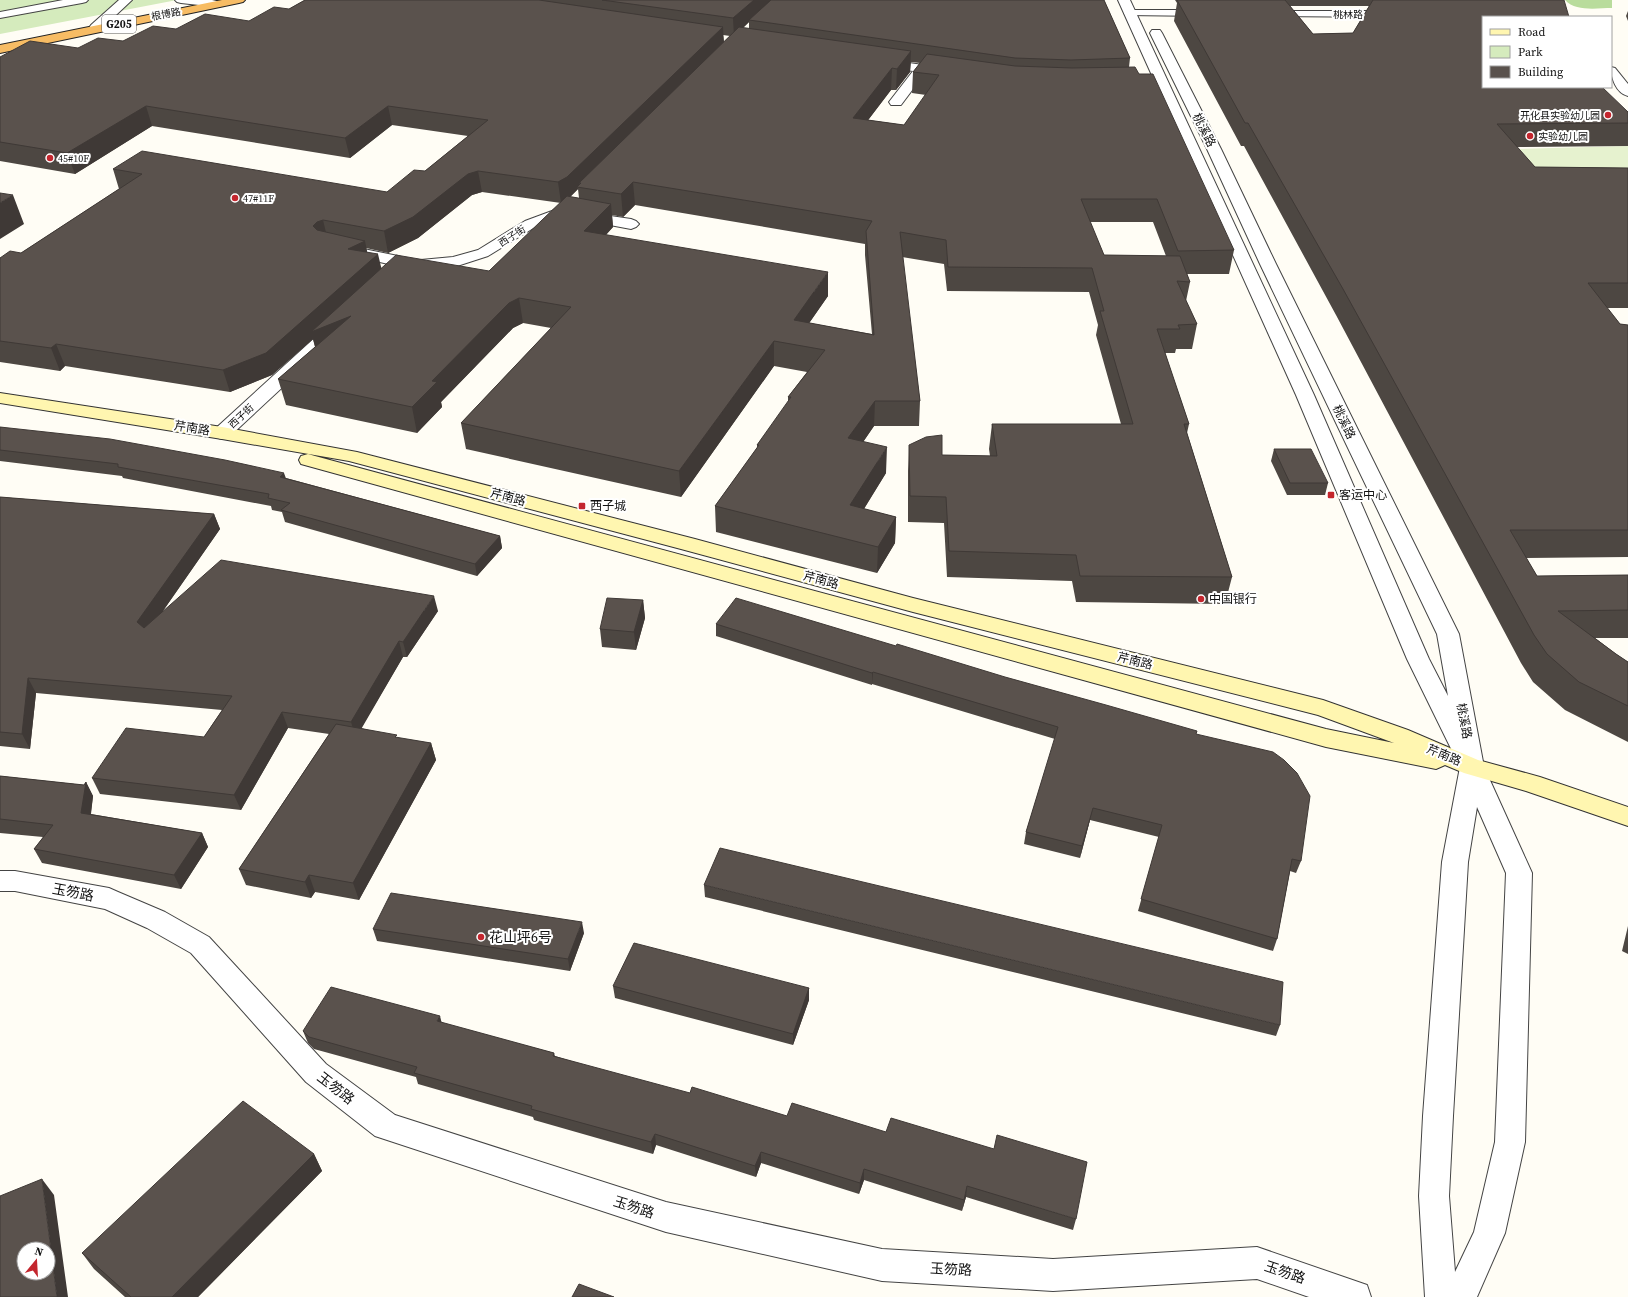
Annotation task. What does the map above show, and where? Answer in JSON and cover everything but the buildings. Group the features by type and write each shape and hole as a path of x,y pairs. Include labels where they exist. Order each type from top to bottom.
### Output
{"highway":[{"name":"根博路","path":"0,49 95,28 239,0"}],"main road":[{"name":"芹南路","path":"0,398 222,433 350,456 688,544 921,607 1323,708 1400,736 1472,767 1531,783 1628,817"},
{"path":"222,433 342,471 1326,738 1472,767"}],"street":[{"path":"0,15 82,0"},
{"path":"95,28 126,0"},
{"path":"181,0 217,4"},
{"path":"1135,7 1217,13"},
{"name":"桃溪路","path":"1135,7 1163,82 1305,395 1418,659 1472,767"},
{"name":"桃林路","path":"1257,14 1407,14"},
{"path":"867,61 960,74"},
{"path":"896,102 922,68"},
{"path":"1612,72 1628,92"},
{"name":"桃溪路","path":"1163,82 1214,149 1268,264 1448,634 1472,767"},
{"name":"西子街","path":"393,275 407,266 454,262 472,258 490,250 530,224 560,212 580,196"},
{"path":"560,212 631,224"},
{"path":"336,249 398,261 407,266"},
{"name":"西子街","path":"222,433 348,317"},
{"path":"1441,1297 1434,1196 1438,1116 1455,862 1472,767"},
{"path":"1460,1297 1489,1233 1510,1142 1519,873 1472,767"},
{"name":"玉笏路","path":"0,881 15,881 109,899 156,920 200,945 316,1073 386,1126 666,1217 882,1265 1053,1275 1256,1263 1355,1297"}],"green space":[{"path":"0,0 177,0 0,34"},
{"path":"1565,0 1612,0 1612,8 1581,8 1570,4"},
{"path":"1628,146 1628,178 1545,180 1514,149"}],"place":[{"name":"开化县实验幼儿园","path":"1608,115"},
{"name":"实验幼儿园","path":"1530,136"},
{"name":"45#10F","path":"50,158"},
{"name":"47#11F","path":"235,198"},
{"name":"客运中心","path":"1331,495"},
{"name":"西子城","path":"582,506"},
{"name":"中国银行","path":"1201,599"},
{"name":"花山坪6号","path":"481,937"}]}
